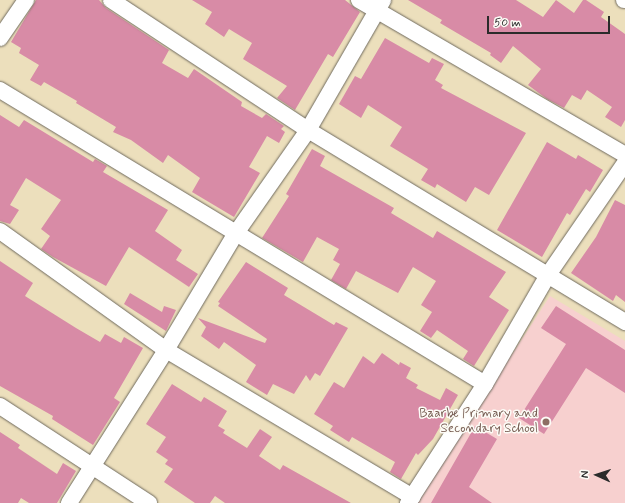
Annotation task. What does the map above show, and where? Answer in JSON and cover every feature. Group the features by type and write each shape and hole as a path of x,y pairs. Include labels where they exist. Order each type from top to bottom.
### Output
{"street":[{"path":"0,38 26,0"},
{"path":"111,0 308,130 625,322"},
{"path":"359,0 379,6 625,155"},
{"path":"69,503 166,350 236,232 308,130 379,6"},
{"path":"0,90 485,384"},
{"path":"0,231 166,350 411,500 485,384 548,275 625,162"},
{"path":"0,406 149,503"}],"shaded area":[{"name":"Baarbe Primary and Secondary School","path":"550,296 625,341 625,503 415,503"}],"building":[{"path":"36,0 99,0 106,8 169,50 162,63 188,78 194,69 242,102 241,106 262,118 266,114 284,126 281,129 285,132 279,143 267,136 249,167 260,173 234,217 192,192 200,178 168,155 163,163 131,140 113,132 116,127 76,103 77,101 44,82 41,86 30,80 39,65 19,53 21,48 11,42"},
{"path":"192,0 345,0 360,12 333,57 328,54 295,110 277,98 287,86 243,59 252,43 229,29 224,37 205,24 212,12"},
{"path":"408,0 516,0 543,17 556,0 574,13 583,0 586,0 604,12 601,17 625,34 625,120 621,127 605,117 612,107 587,90 581,100 572,95 564,108 547,99 528,85 541,69 513,46 501,63 490,55 491,53 440,23 442,20"},
{"path":"385,38 429,63 432,58 444,64 435,80 443,85 441,88 526,133 489,195 475,187 466,202 437,184 435,188 421,180 428,169 390,146 402,127 368,105 361,118 339,104 355,76 361,79"},
{"path":"0,115 19,127 24,120 93,162 95,159 107,166 103,172 168,210 155,231 182,250 176,260 198,274 189,287 129,247 106,286 41,249 50,236 41,229 61,200 26,178 10,205 19,210 10,224 0,221"},
{"path":"547,142 576,159 578,155 603,170 590,192 586,189 570,215 567,213 542,257 497,230"},
{"path":"312,149 325,156 320,166 394,208 391,213 433,238 437,231 506,272 489,297 509,310 474,366 463,359 468,351 437,330 431,338 420,331 432,312 421,305 436,281 413,267 398,293 356,271 346,289 331,280 340,264 333,260 339,249 317,237 303,262 262,238 289,196 286,194"},
{"path":"615,200 625,205 625,302 616,295 613,301 571,273 596,237"},
{"path":"0,261 33,283 25,296 76,328 100,342 105,334 121,343 124,337 143,348 114,398 120,402 93,445 52,419 53,416 0,386"},
{"path":"246,262 288,288 284,295 334,325 336,322 348,328 320,376 315,373 310,381 306,375 294,394 273,384 267,395 246,382 256,365 224,342 219,349 201,336 206,327 198,318 265,343 267,339 218,306 220,303 218,302"},
{"path":"130,293 162,312 164,306 176,310 166,331 124,304"},
{"path":"556,306 625,350 625,393 586,368 544,434 519,418 566,344 541,328"},
{"path":"382,353 399,365 400,362 411,368 406,378 418,385 416,388 440,400 446,388 458,395 433,439 418,455 416,453 401,479 390,472 395,462 352,437 349,442 330,430 333,426 314,414 334,382 344,388 363,356 374,364"},
{"path":"172,384 201,402 204,397 227,411 218,426 225,430 223,433 247,448 260,429 272,437 259,456 280,470 283,465 351,503 225,503 215,496 210,503 195,503 164,482 173,469 165,464 168,460 156,452 166,437 146,424"},
{"path":"475,426 497,439 469,487 492,503 431,503"},
{"path":"0,432 20,445 18,448 57,474 63,463 76,471 57,503 29,503 21,498 18,503 0,503"}],"place":[{"name":"Baarbe Primary and Secondary School","path":"546,422"}]}
